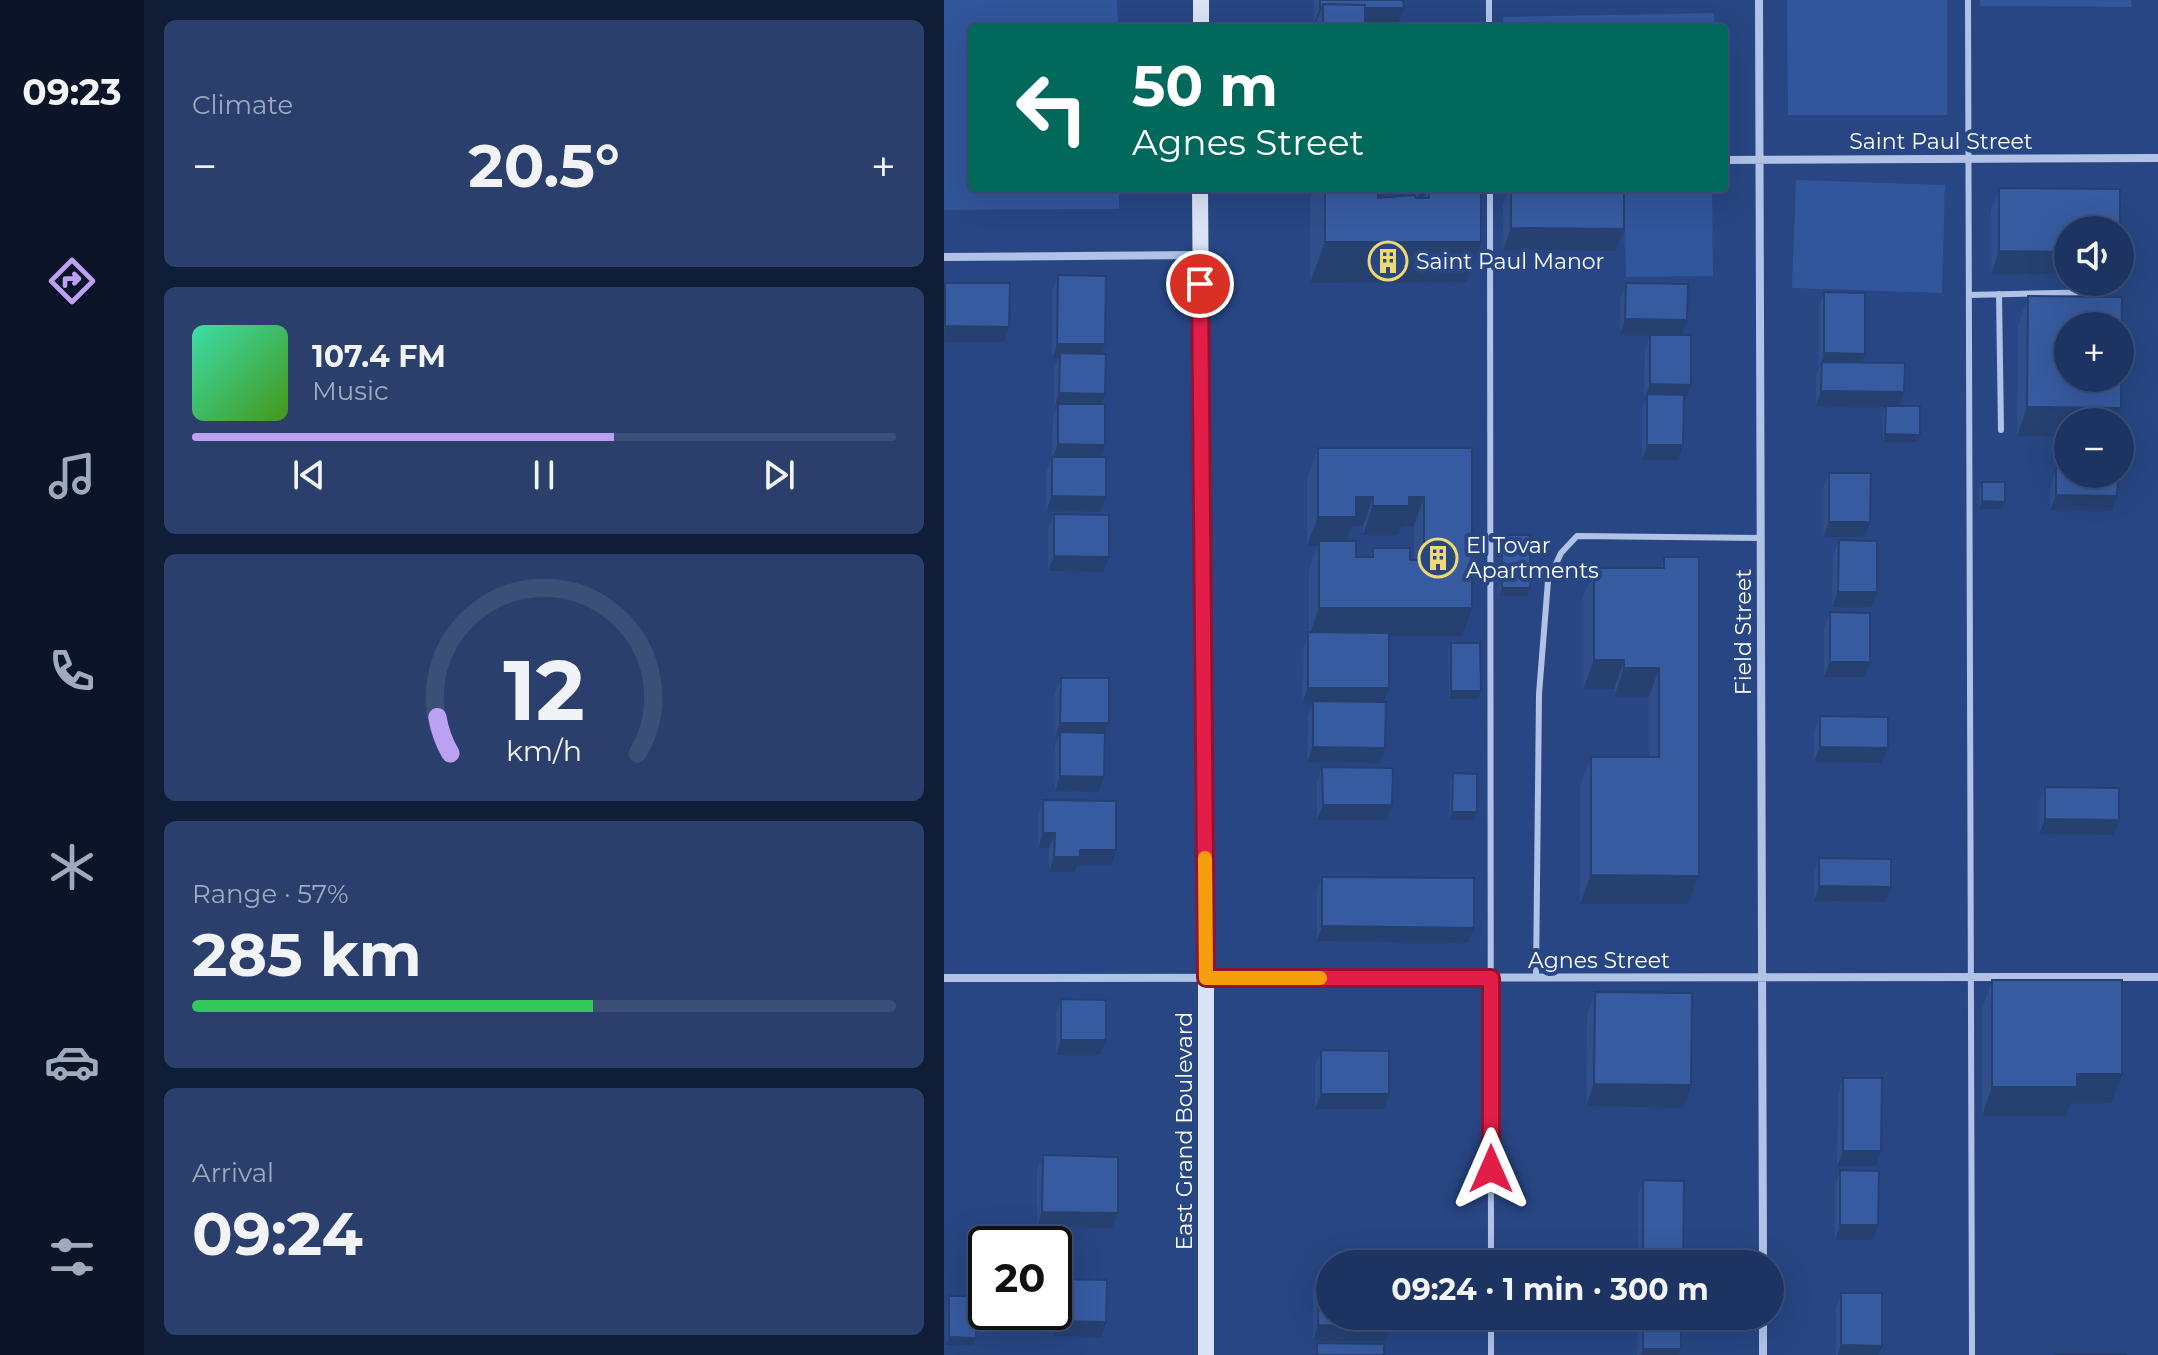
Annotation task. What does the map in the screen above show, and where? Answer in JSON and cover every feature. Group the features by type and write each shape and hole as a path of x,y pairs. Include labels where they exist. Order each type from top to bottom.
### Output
{"main road":[{"path":"1201,0 1201,24"},
{"name":"East Grand Boulevard","path":"1200,192 1206,1355"}],"street":[{"name":"Field Street","path":"1759,0 1763,1250"},
{"name":"Saint Paul Street","path":"1728,160 2158,158"},
{"path":"944,257 1200,255"},
{"name":"Agnes Street","path":"944,978 2158,977"},
{"path":"1763,1330 1763,1355"}],"lane":[{"path":"1489,0 1489,24"},
{"path":"1968,0 1972,1355"},
{"path":"1490,192 1491,1250"},
{"path":"1969,295 2054,293"},
{"path":"1999,294 2001,430"},
{"path":"1536,978 1539,694 1548,581 1561,553 1577,536 1761,538"},
{"path":"1491,1330 1491,1355"}],"shaded area":[{"path":"944,0 1117,0 1118,24 968,24 968,192 1119,192 1119,209 944,210"},
{"path":"1787,0 1947,0 1947,115 1788,115"},
{"path":"1980,0 2131,0 2132,7 1980,6"},
{"path":"1714,13 1714,24 1504,24 1503,17"},
{"path":"1796,180 1945,185 1942,293 1792,288"},
{"path":"1624,192 1712,192 1713,276 1626,277"}],"building":[{"path":"1320,0 1403,0 1404,8 1323,4 1320,8"},
{"path":"1323,4 1365,5 1365,24 1323,24"},
{"path":"1999,188 2120,189 2120,216 2054,216 2054,252 1999,251"},
{"path":"1325,192 1378,192 1378,198 1414,195 1416,198 1429,198 1429,192 1481,192 1481,242 1325,242"},
{"path":"1511,192 1624,192 1624,229 1511,228"},
{"path":"1058,275 1106,276 1105,344 1057,344"},
{"path":"945,283 1010,283 1009,327 945,326"},
{"path":"1626,283 1688,284 1687,320 1625,319"},
{"path":"1824,292 1865,293 1865,354 1824,353"},
{"path":"2028,296 2122,297 2122,312 2054,312 2054,392 2121,392 2121,408 2027,407"},
{"path":"1650,335 1691,335 1691,385 1650,384"},
{"path":"1060,353 1106,354 1105,394 1059,393"},
{"path":"1822,362 1905,363 1904,392 1821,391"},
{"path":"1647,394 1684,395 1683,445 1647,445"},
{"path":"1058,404 1105,404 1105,445 1058,444"},
{"path":"1886,406 1920,406 1920,435 1885,434"},
{"path":"1318,448 1472,448 1472,608 1319,608 1319,541 1356,541 1356,557 1373,557 1373,548 1410,548 1410,560 1424,560 1424,497 1409,497 1409,506 1373,506 1373,497 1356,497 1356,517 1318,517"},
{"path":"1052,457 1106,457 1106,497 1052,496"},
{"path":"1829,473 1871,473 1870,522 1829,522"},
{"path":"1982,482 2005,482 2005,502 1982,501"},
{"path":"2056,488 2117,488 2117,496 2056,495"},
{"path":"1054,514 1109,515 1109,557 1054,556"},
{"path":"1502,535 1530,535 1530,588 1502,588"},
{"path":"1839,540 1877,541 1877,592 1838,592"},
{"path":"1664,557 1699,557 1699,876 1591,875 1591,757 1659,757 1659,668 1624,668 1624,660 1594,660 1594,568 1664,568"},
{"path":"1830,612 1870,613 1870,662 1830,662"},
{"path":"1308,632 1389,633 1389,688 1308,688"},
{"path":"1451,643 1480,643 1481,691 1451,691"},
{"path":"1061,678 1109,678 1109,723 1060,723"},
{"path":"1313,701 1386,702 1385,748 1313,747"},
{"path":"1820,716 1888,717 1888,748 1820,747"},
{"path":"1060,732 1105,733 1104,777 1060,776"},
{"path":"1322,767 1393,768 1392,805 1323,805"},
{"path":"1453,773 1477,774 1477,812 1452,812"},
{"path":"2045,787 2119,788 2119,820 2045,819"},
{"path":"1043,800 1116,801 1116,850 1080,850 1080,857 1054,857 1055,833 1043,833"},
{"path":"1819,858 1891,859 1891,887 1819,886"},
{"path":"1322,877 1474,878 1474,928 1322,926"},
{"path":"1992,980 2122,980 2122,1074 2077,1074 2077,1087 1992,1087"},
{"path":"1595,992 1692,993 1691,1085 1594,1084"},
{"path":"1061,999 1106,1000 1106,1040 1061,1040"},
{"path":"1321,1050 1389,1051 1389,1094 1321,1094"},
{"path":"1843,1078 1882,1078 1881,1151 1843,1151"},
{"path":"1043,1155 1118,1157 1118,1213 1042,1212"},
{"path":"1840,1170 1879,1171 1878,1225 1840,1225"},
{"path":"1643,1180 1684,1181 1683,1250 1643,1250"},
{"path":"1072,1279 1107,1280 1106,1322 1072,1321"},
{"path":"1841,1293 1882,1293 1882,1346 1841,1345"},
{"path":"949,1296 968,1296 968,1330 976,1330 976,1338 949,1337"},
{"path":"1643,1330 1681,1330 1681,1349 1643,1349"},
{"path":"1317,1343 1384,1344 1384,1355 1317,1355"},
{"path":"2125,1354 2125,1355 2056,1355"}],"slow traffic":[{"path":"1205,858 1206,978 1320,978"}],"place":[{"name":"Saint Paul Manor","path":"1388,261"},
{"name":"El Tovar Apartments","path":"1438,558"}],"route":[{"path":"1200,284 1206,978 1491,978 1491,1169"}]}
